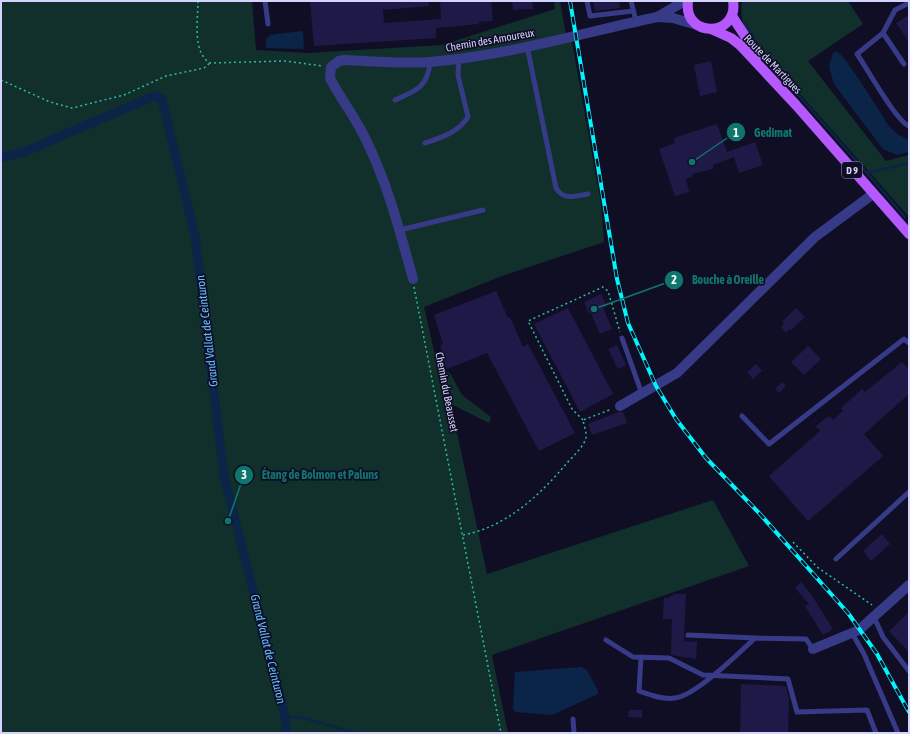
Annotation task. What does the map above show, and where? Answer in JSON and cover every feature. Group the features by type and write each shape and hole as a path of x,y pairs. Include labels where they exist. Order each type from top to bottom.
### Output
{"main road":[{"path":"686,1 688,14 697,25"},
{"path":"710,29 723,26 732,16 734,2"},
{"name":"Route de Martigues","path":"732,16 753,50 796,105"},
{"name":"Route de Martigues","path":"697,25 730,38 740,45 796,105 909,234"}],"street":[{"name":"Chemin des Amoureux","path":"330,70 334,63 344,60 430,62 527,46 657,17 686,1"},
{"name":"Chemin des Amoureux","path":"657,17 673,18 697,25"},
{"path":"330,70 330,78 367,141 384,183 400,230 413,279"},
{"path":"620,406 677,373 815,238 873,194"},
{"path":"813,649 860,630 909,585"}],"lane":[{"path":"265,1 268,24"},
{"path":"587,1 590,16 633,11"},
{"path":"631,1 636,22"},
{"path":"909,3 895,10 883,33 857,54 904,124 909,126"},
{"path":"883,33 904,64"},
{"path":"527,46 556,188 563,196 568,198 588,194"},
{"path":"425,144 444,136 462,125 468,117 458,76 459,58"},
{"path":"395,100 420,88 427,78 430,62"},
{"path":"400,230 483,210"},
{"path":"622,338 642,394"},
{"path":"742,416 769,444 904,339 909,343"},
{"path":"836,559 909,492"},
{"path":"877,614 883,637 909,671"},
{"path":"852,633 864,654 898,733"},
{"path":"688,635 806,639 813,649"},
{"path":"641,657 639,691 652,696 676,698 699,687 754,638"},
{"path":"606,640 633,657 669,658 703,674 788,679 797,712 867,710 876,733"},
{"path":"573,719 574,733"}],"path":[{"path":"198,1 198,48 205,60 210,63 285,61 316,64 330,70"},
{"path":"1,80 50,102 72,108 124,95 166,76 204,68 210,63"},
{"name":"Chemin du Beausset","path":"413,279 501,733"},
{"path":"463,535 481,532 493,527 514,514 549,484 583,444 586,435 583,420 572,409 528,321 603,287 608,291 622,338"},
{"path":"583,420 620,406"},
{"path":"793,542 817,567 861,597 877,614"}],"green space":[{"path":"1,1 252,1 256,50 308,53 442,45 555,9 554,1 560,1 566,35 572,42 601,204 604,242 502,276 424,307 438,368 450,373 462,395 491,417 489,423 451,404 487,574 713,500 749,566 492,655 508,733 1,733"},
{"path":"742,1 848,1 863,24 808,61 886,161 909,155 909,217 755,43 743,24"}],"water":[{"path":"301,31 303,33 304,49 266,48 266,39 270,35"},
{"path":"836,51 855,73 889,126 897,134 909,140 909,152 897,155 883,149 834,84 829,67 833,53"},
{"path":"581,667 587,670 598,691 598,694 552,715 515,712 513,709 515,672"}],"building":[{"path":"310,1 428,1 429,6 383,10 384,23 441,19 440,1 491,1 493,21 478,22 479,24 436,28 436,38 314,46"},
{"path":"512,1 532,1 533,9 513,10"},
{"path":"593,1 619,1 620,8 595,11"},
{"path":"909,15 909,42 896,23"},
{"path":"711,61 717,92 700,96 694,65"},
{"path":"717,124 727,152 755,142 763,165 739,173 734,157 713,165 713,169 692,174 693,176 686,179 689,192 675,196 659,149 675,143 674,138"},
{"path":"496,291 508,318 510,317 523,347 528,344 575,433 539,451 487,353 447,369 443,360 445,359 440,345 443,344 434,315"},
{"path":"601,294 607,306 603,308 612,329 600,334 591,313 589,314 584,302"},
{"path":"568,308 613,394 580,412 534,324"},
{"path":"796,308 805,317 786,333 781,327 784,324 782,322"},
{"path":"617,345 626,365 618,369 608,349"},
{"path":"808,346 821,359 804,375 791,362"},
{"path":"902,362 909,370 909,394 864,434 883,456 808,521 769,476 820,431 816,426 830,416 833,420 843,411 841,408 862,389 865,392"},
{"path":"756,364 762,371 753,379 747,372"},
{"path":"782,382 786,386 779,393 775,389"},
{"path":"619,412 623,412 627,423 592,435 588,424"},
{"path":"882,534 890,544 871,561 863,551"},
{"path":"801,582 811,594 833,629 823,635 805,606 809,604 795,588"},
{"path":"673,594 686,594 684,641 697,642 696,659 671,655 672,619 663,619 664,598 670,598"},
{"path":"909,612 909,652 889,631"},
{"path":"741,684 786,686 789,699 788,733 740,733"},
{"path":"629,710 642,710 642,718 628,717"}],"waterway":[{"path":"745,23 765,57 867,173 909,163"},
{"name":"Grand Vallat de Ceinturon","path":"1,158 24,152 154,96 162,99 195,236 224,476 285,716 286,733"},
{"path":"867,173 905,217"},
{"path":"285,716 303,718 356,733"}],"railway":[{"path":"570,1 617,279 628,323 656,386 676,419 706,458 759,513 848,613 877,654 909,712"}],"place":[{"name":"Gedimat","path":"692,162"},
{"name":"Bouche à Oreille","path":"594,309"},
{"name":"Étang de Bolmon et Paluns","path":"228,521"}]}
